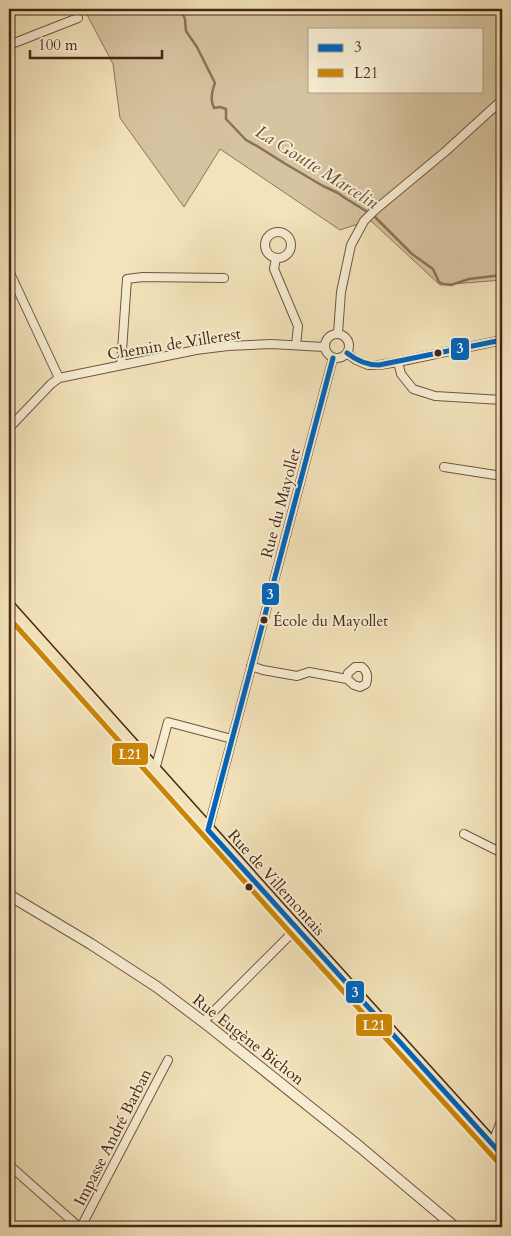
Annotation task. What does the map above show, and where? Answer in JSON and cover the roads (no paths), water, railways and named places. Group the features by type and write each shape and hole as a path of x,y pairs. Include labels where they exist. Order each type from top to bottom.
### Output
{"main road":[{"name":"Rue de Villemontais","path":"9,607 296,929 502,1155"}],"street":[{"path":"9,45 78,18"},
{"path":"338,333 341,292 350,244 365,219 446,151 502,100"},
{"path":"276,258 274,269 298,326 296,345"},
{"path":"9,271 59,378 9,428"},
{"path":"121,365 127,279 143,277 224,278"},
{"path":"338,333 346,338 349,343 347,353 339,359 326,354 324,348 325,341 329,336 338,333"},
{"path":"347,353 356,360 368,365 398,362 502,340"},
{"name":"Chemin de Villerest","path":"59,378 196,350 228,346 251,344 324,348"},
{"name":"Rue du Mayollet","path":"208,830 333,358"},
{"path":"398,362 401,374 413,389 434,396 502,400"},
{"path":"444,467 502,476"},
{"path":"251,666 297,676 308,672 347,679"},
{"path":"155,770 168,722 232,738"},
{"path":"464,834 502,853"},
{"name":"Rue Eugène Bichon","path":"9,895 91,944 157,987 360,1147 455,1227"},
{"path":"203,1022 296,929"},
{"name":"Impasse André Barban","path":"80,1227 168,1060"},
{"path":"492,1144 502,1119"},
{"path":"9,1165 80,1227"}],"waterway":[{"name":"La Goutte Marcelin","path":"180,9 185,19 186,31 197,47 215,83 212,96 214,108 226,109 226,119 246,140 374,216 412,254 433,269 439,282 451,285 469,279 502,275"}],"place":[{"name":"École du Mayollet","path":"264,620"}]}
